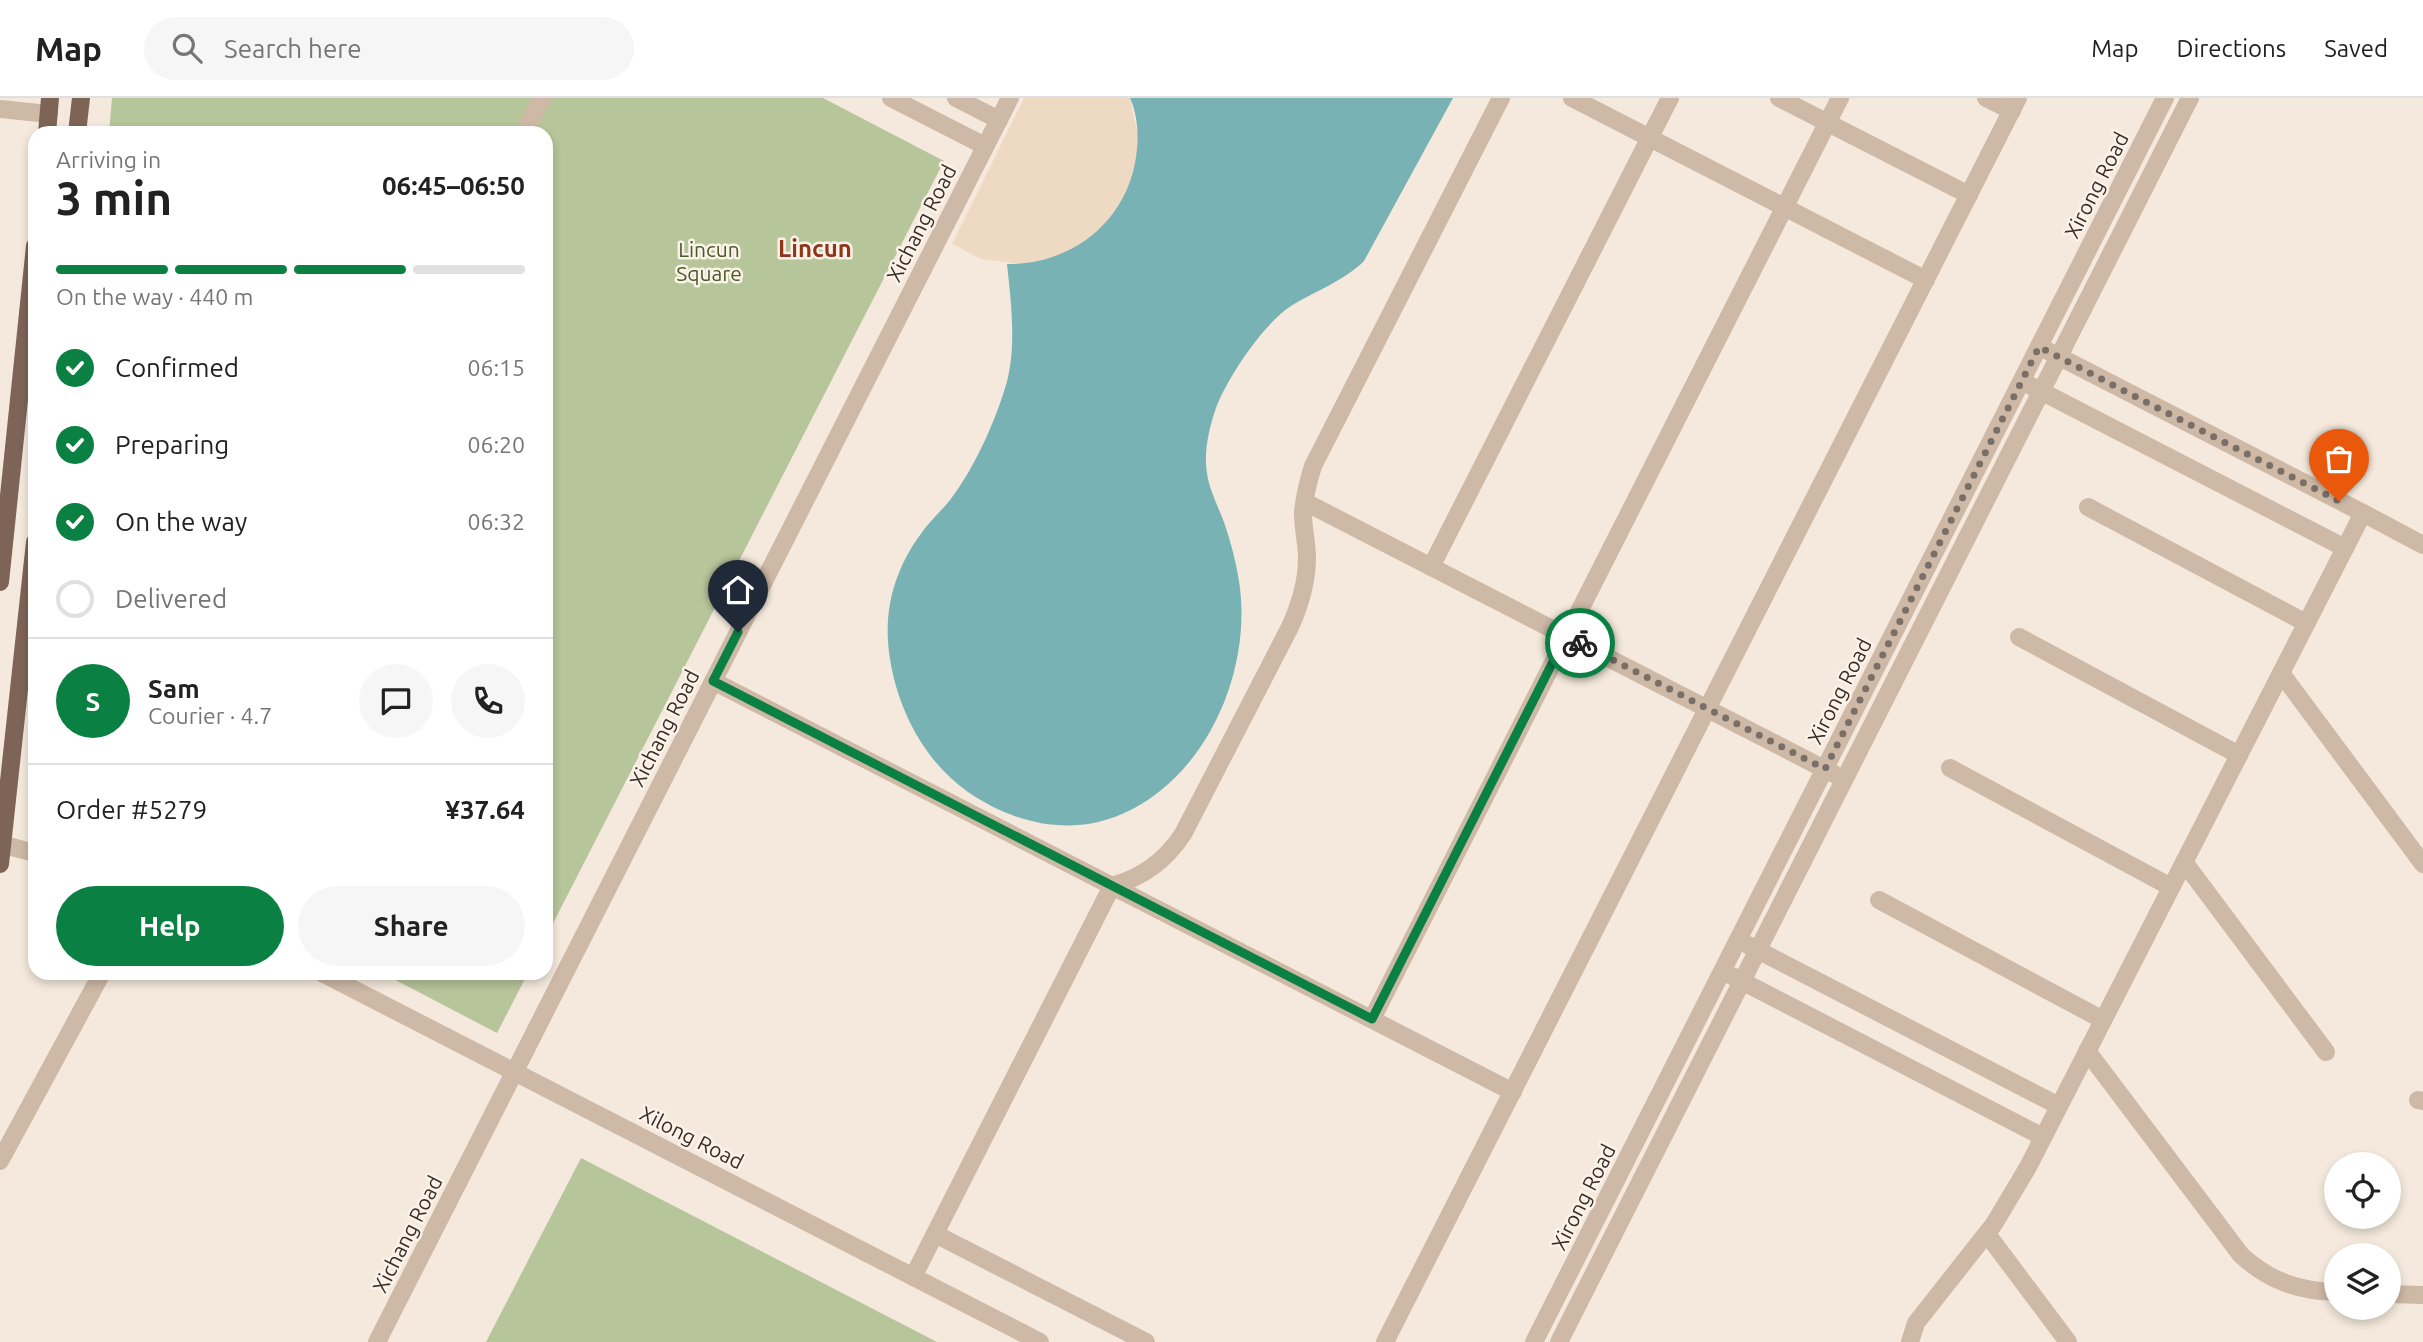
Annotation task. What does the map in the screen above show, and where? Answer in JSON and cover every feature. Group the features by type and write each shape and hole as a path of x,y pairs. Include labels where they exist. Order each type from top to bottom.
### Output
{"main road":[{"path":"78,126 81,98"},
{"path":"48,126 50,106"},
{"path":"0,582 2,541 28,309"},
{"path":"0,864 28,604"}],"street":[{"path":"528,126 542,98"},
{"path":"891,98 985,146"},
{"path":"956,98 999,120"},
{"name":"Xichang Road","path":"377,1342 1010,98"},
{"path":"913,1277 1112,886 1127,882 1153,867 1165,858 1183,834 1290,627 1306,577 1305,502 1314,466 1501,98"},
{"path":"1572,98 1926,280"},
{"path":"1432,567 1670,98"},
{"path":"1779,98 1969,195"},
{"path":"1372,1019 1840,98"},
{"path":"1385,1342 2015,105 1986,98"},
{"name":"Xirong Road","path":"1534,1342 2165,98"},
{"name":"Xirong Road","path":"1559,1342 2190,98"},
{"path":"0,109 50,106"},
{"path":"2039,347 2423,545"},
{"path":"2022,381 2345,548"},
{"path":"1305,502 1844,779"},
{"path":"2088,506 2306,623"},
{"path":"1910,1342 1916,1323 1987,1234 2012,1196 2362,513"},
{"path":"2019,637 2239,755"},
{"path":"2281,673 2423,864"},
{"path":"713,681 1513,1091"},
{"path":"1950,768 2171,887"},
{"path":"1,844 28,851"},
{"path":"2184,862 2326,1052"},
{"path":"1879,900 2103,1020"},
{"path":"1738,940 2059,1106"},
{"path":"1723,971 2043,1137"},
{"path":"0,1161 98,980"},
{"name":"Xilong Road","path":"336,980 1041,1342"},
{"path":"2087,1051 2241,1255 2252,1266 2278,1282 2324,1291"},
{"path":"935,1234 1146,1342"},
{"path":"1987,1234 2067,1342"},
{"path":"2401,1294 2423,1295"}],"green space":[{"name":"Lincun Square","path":"112,98 823,98 944,161 553,923 553,126 110,126"},
{"path":"395,980 524,980 497,1033"},
{"path":"581,1158 937,1342 486,1342"}],"shaded area":[{"path":"1024,98 1130,98 1139,141 1134,174 1121,204 1108,222 1074,249 1049,260 1022,264 981,259 952,244"}],"water":[{"path":"1130,98 1453,98 1364,261 1338,280 1280,314 1237,367 1216,408 1207,443 1207,472 1233,553 1239,581 1241,615 1239,650 1231,684 1218,717 1200,747 1178,774 1152,797 1122,814 1102,821 1082,825 1042,823 1023,819 985,803 953,780 927,750 907,716 894,678 888,641 890,606 893,589 906,557 967,474 983,445 1006,385 1012,340 1007,264 1053,257 1092,235 1108,219 1131,180 1136,157 1137,127"}],"way so far":[{"path":"1580,643 1825,769 2039,347 2339,501"}],"district":[{"name":"Lincun","path":"815,248"}],"route":[{"path":"738,632 713,681 1372,1019 1566,636 1580,643"}]}
